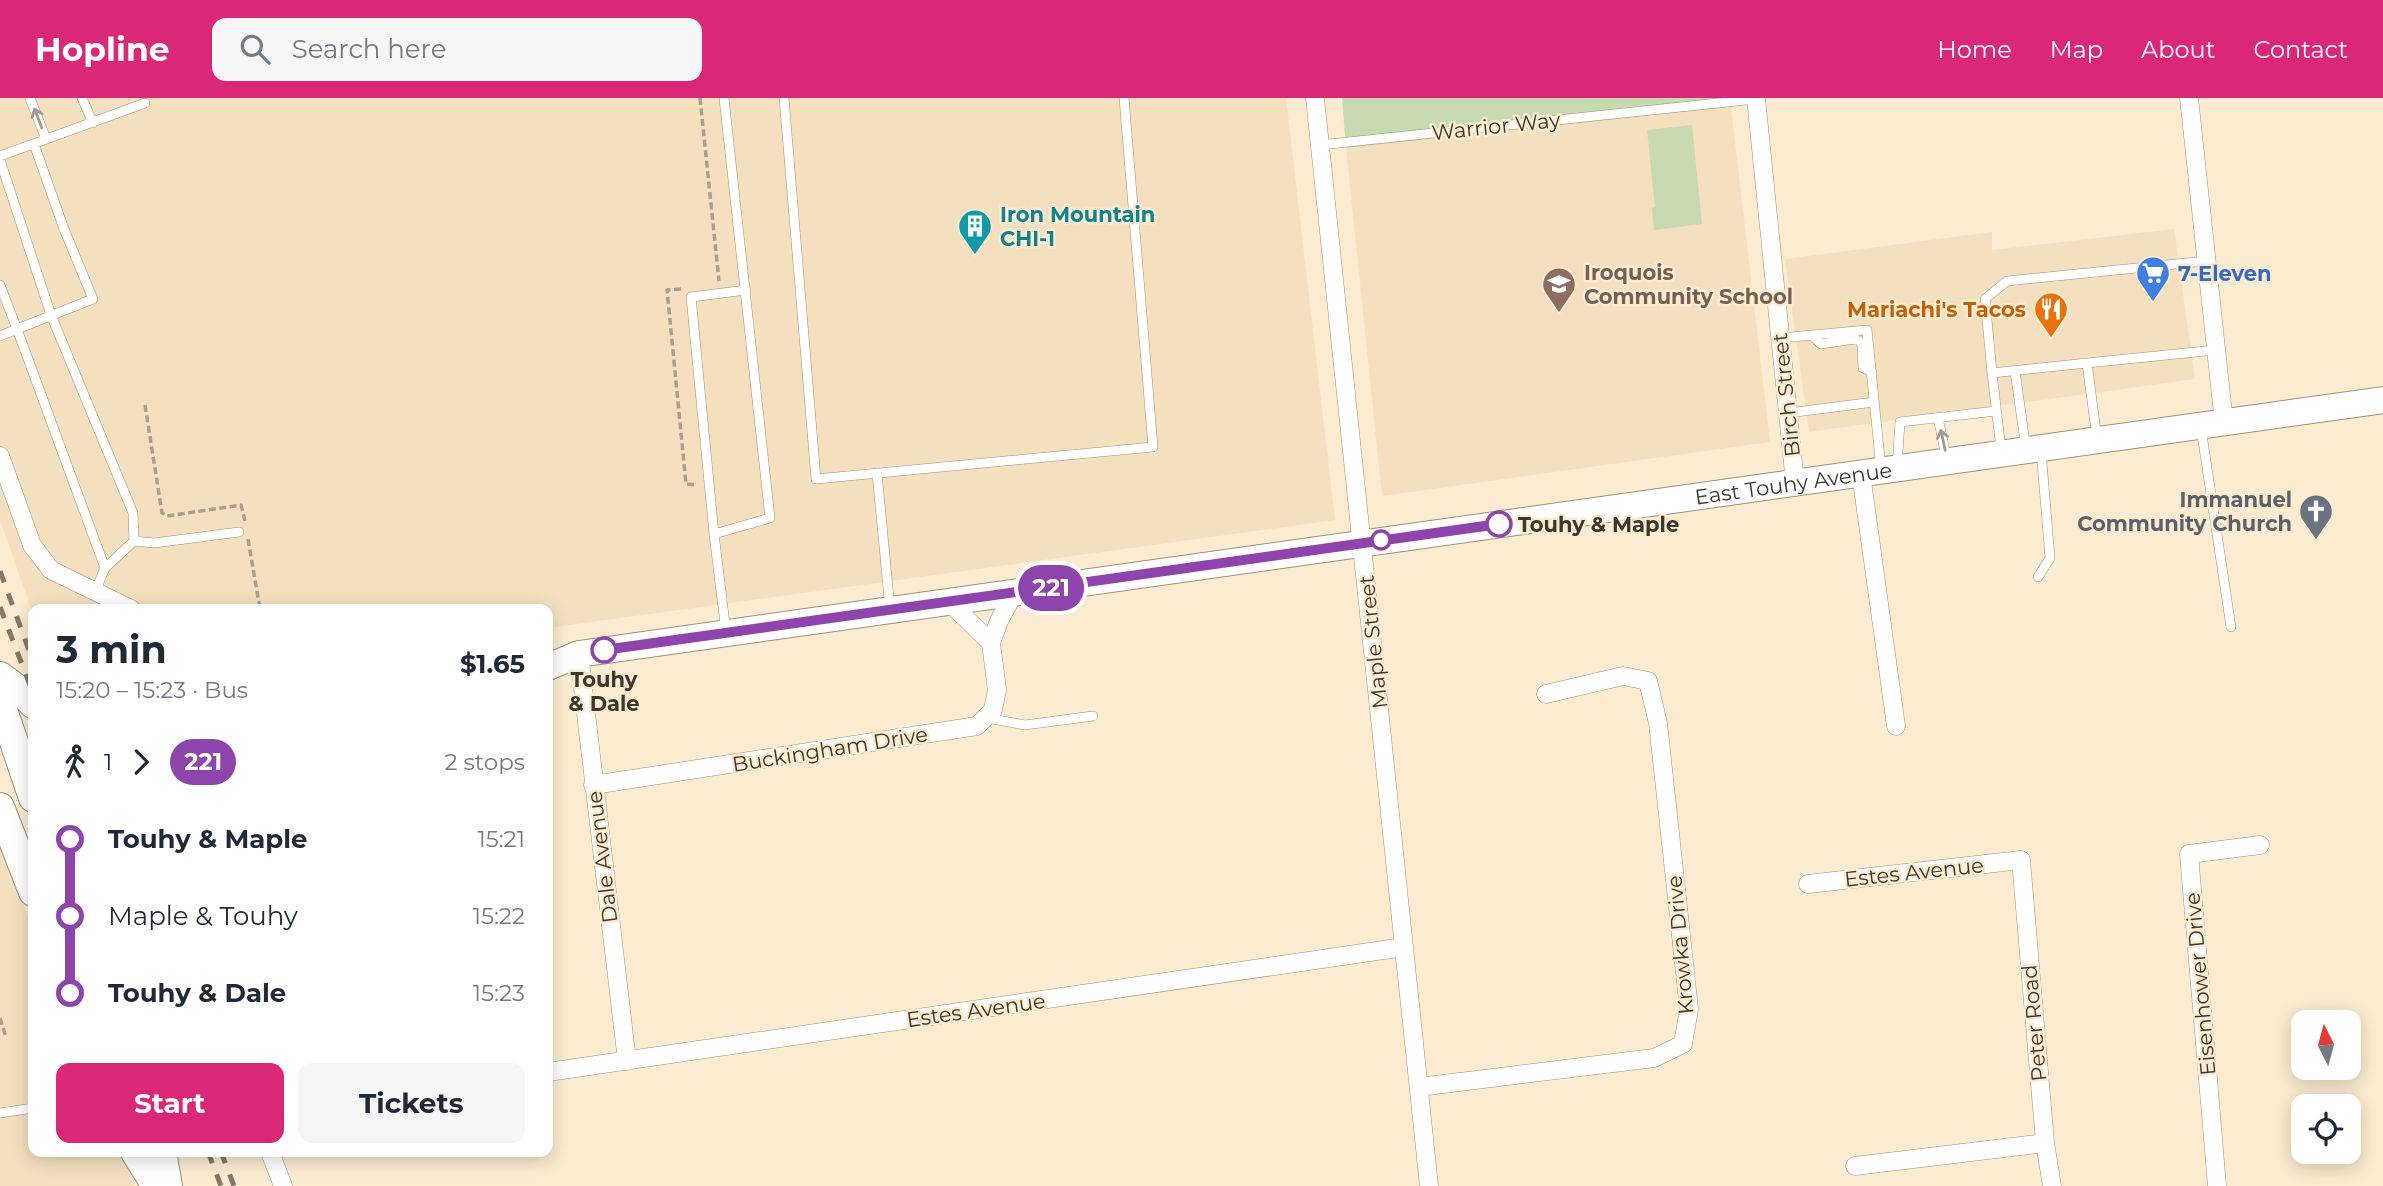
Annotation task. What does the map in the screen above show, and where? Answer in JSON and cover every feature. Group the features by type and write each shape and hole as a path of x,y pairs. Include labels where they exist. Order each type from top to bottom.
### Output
{"main road":[{"name":"East Touhy Avenue","path":"553,665 579,654 1362,542 2383,401"},
{"name":"East Touhy Avenue","path":"553,649 579,654"},
{"path":"0,676 28,698"},
{"path":"10,713 28,782"},
{"path":"3,819 28,880"},
{"path":"138,1157 156,1186"},
{"path":"163,1157 168,1186"}],"street":[{"name":"Maple Street","path":"1315,98 1429,1186"},
{"name":"Birch Street","path":"1756,98 1796,483"},
{"path":"2189,98 2216,350 2212,424"},
{"path":"0,456 32,545 51,570 120,604"},
{"path":"1880,471 1896,726"},
{"path":"985,718 993,710 997,690 991,643 1014,593"},
{"path":"950,603 991,643"},
{"name":"Dale Avenue","path":"579,654 627,1061"},
{"name":"Krowka Drive","path":"1419,1087 1654,1058 1683,1044 1689,1009 1658,723 1647,681 1623,676 1546,694"},
{"name":"Buckingham Drive","path":"593,785 977,726 985,718"},
{"name":"Eisenhower Drive","path":"2217,1186 2189,854 2260,845"},
{"name":"Estes Avenue","path":"1808,884 2021,860"},
{"name":"Peter Road","path":"2021,860 2045,1143 2052,1186"},
{"name":"Estes Avenue","path":"553,1071 1404,947"},
{"path":"1855,1166 2045,1143"},
{"path":"272,1157 283,1186"}],"lane":[{"path":"30,98 46,139"},
{"path":"82,98 93,123"},
{"path":"714,534 770,518 724,98"},
{"path":"784,98 816,479 1153,447 1124,98"},
{"name":"Warrior Way","path":"1320,145 1756,98"},
{"path":"134,541 133,513 51,315 0,158 145,103"},
{"path":"0,336 93,299 64,229 34,144"},
{"path":"2023,451 1996,411 1985,299 2007,281 2206,261"},
{"path":"0,285 105,568"},
{"path":"726,634 691,297 746,290"},
{"path":"1780,338 1867,330 1880,471"},
{"path":"1992,373 2216,350"},
{"path":"2087,363 2097,440"},
{"path":"2015,371 2023,451 2050,558 2038,576"},
{"path":"1788,413 1874,402"},
{"path":"1880,471 1900,422 1996,411"},
{"path":"1938,418 1947,462"},
{"path":"2212,424 2231,627"},
{"path":"877,473 890,611"},
{"path":"95,592 105,568 134,541 154,543 239,532"},
{"path":"985,718 1025,725 1093,716"},
{"path":"0,1113 28,1109"}],"path":[{"path":"145,405 162,513 167,516 241,505 259,604"},
{"path":"0,1018 8,1036 0,1038"}],"shaded area":[{"path":"0,98 1286,98 1335,520 553,627 553,604 29,604 0,520"},
{"name":"Iroquois Community School","path":"1731,107 1770,442 1382,496 1346,148"},
{"path":"2174,229 2195,379 1809,432 1785,259 1992,232 1992,250"},
{"path":"0,845 28,916 28,1157 122,1157 134,1186 0,1186"}],"green space":[{"path":"1342,98 1729,98 1731,107 1346,148"},
{"path":"1692,125 1702,224 1654,230 1652,208 1655,207 1647,130"}],"railway":[{"path":"0,571 28,647"},
{"path":"0,607 28,680"},
{"path":"210,1157 221,1186"},
{"path":"223,1157 234,1186"}],"bus line":[{"name":"221","path":"604,650 1499,524"}],"place":[{"name":"Iron Mountain CHI-1","path":"975,256"},
{"name":"7-Eleven","path":"2153,303"},
{"name":"Iroquois Community School","path":"1559,314"},
{"name":"Mariachi's Tacos","path":"2051,339"},
{"name":"Touhy & Maple","path":"1499,524"},
{"name":"Immanuel Community Church","path":"2316,541"},
{"name":"Touhy & Dale","path":"604,650"}]}
